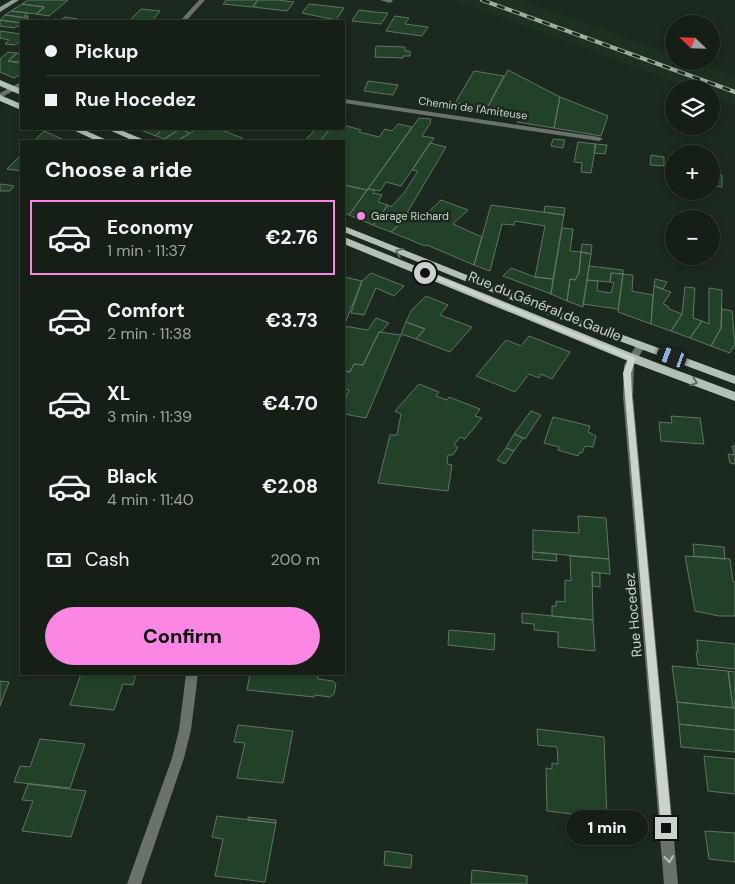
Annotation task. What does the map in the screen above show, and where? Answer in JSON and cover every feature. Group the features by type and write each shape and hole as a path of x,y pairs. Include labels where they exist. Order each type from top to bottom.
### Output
{"main road":[{"path":"0,83 18,88"},
{"path":"0,97 20,107"},
{"path":"76,130 102,140"},
{"path":"114,130 139,140"},
{"name":"Rue du Général de Gaulle","path":"345,229 640,346 735,380"},
{"name":"Rue du Général de Gaulle","path":"345,240 632,358 735,397"}],"street":[{"path":"0,10 16,0"},
{"path":"184,20 202,0"},
{"path":"0,97 18,88"},
{"name":"Chemin de l'Amiteuse","path":"345,101 599,139"},
{"name":"Rue Hocedez","path":"640,346 632,358 627,373 628,396 671,884"},
{"path":"134,884 178,758 185,730 192,675"}],"shaded area":[{"path":"455,0 521,0 665,52 665,70 718,70 735,76 735,104 720,98 720,80 670,80"}],"building":[{"path":"28,0 68,0 49,16 36,14 44,7 22,4"},
{"path":"226,0 258,0 252,7 223,4"},
{"path":"258,0 294,2 287,11 253,7"},
{"path":"22,4 44,8 36,14 11,11"},
{"path":"309,4 344,8 336,20 302,13"},
{"path":"141,9 160,11 153,20 130,20"},
{"path":"359,10 388,13 381,24 352,21"},
{"path":"11,11 28,13 24,16 29,16 27,18 5,15"},
{"path":"5,15 29,19 20,20 20,23 0,20"},
{"path":"395,16 409,18 405,24 428,27 422,36 386,31"},
{"path":"65,17 78,19 76,20 61,20"},
{"path":"0,20 20,23 20,25 14,28 0,26"},
{"path":"0,31 20,34 20,42 15,45 5,44 9,40 0,38"},
{"path":"376,46 405,47 405,51 410,51 410,56 403,56 403,58 375,57"},
{"path":"8,52 17,53 8,61 20,62 20,75 14,78 0,72 0,59"},
{"path":"17,53 20,54 20,61 18,63 8,61"},
{"path":"508,70 560,97 554,128 517,122 521,114 487,108"},
{"path":"474,71 504,76 487,108 455,103"},
{"path":"368,81 398,85 393,95 364,91"},
{"path":"560,97 608,116 601,136 554,128"},
{"path":"419,118 431,119 422,136 434,138 401,186 386,182 380,191 368,189"},
{"path":"398,124 412,127 367,190 345,185 345,140 321,140 329,130 345,130 347,126 361,130 359,132 379,137 385,129 392,131"},
{"path":"141,130 161,130 156,136"},
{"path":"161,130 178,130 164,139 156,136"},
{"path":"178,130 190,133 179,140 164,139"},
{"path":"195,130 222,130 242,138 240,140 179,140"},
{"path":"315,130 329,130 321,140 305,140"},
{"path":"44,131 62,139 60,140 35,140"},
{"path":"553,139 565,140 563,148 551,146"},
{"path":"578,142 596,144 591,173 581,172 582,163 574,162"},
{"path":"430,143 446,147 401,223 391,232 373,225 387,206 392,206 404,193 418,171 412,170"},
{"path":"595,144 607,145 605,154 594,153"},
{"path":"651,155 664,157 664,166 650,165"},
{"path":"20,156 20,171 7,169"},
{"path":"720,175 722,175 722,187 720,187"},
{"path":"0,184 14,186 10,191 0,191"},
{"path":"345,185 367,190 349,215 345,213"},
{"path":"368,189 375,190 373,193 382,195 378,202 388,205 373,225 349,215"},
{"path":"441,200 468,210 453,224 482,237 474,265 391,232 401,223 407,212 422,218"},
{"path":"491,205 564,215 553,279 535,277 545,226 515,221 514,225 502,224 490,271 474,265"},
{"path":"545,206 565,208 564,215 544,212"},
{"path":"562,228 573,229 570,251 581,252 579,273 575,280 570,279 567,301 551,294"},
{"path":"582,244 592,245 591,254 581,252"},
{"path":"581,252 591,254 583,307 567,301 570,279 575,280 579,273"},
{"path":"589,266 623,270 623,274 611,273 610,282 587,280"},
{"path":"511,268 535,277 553,279 551,294 503,276"},
{"path":"371,273 404,286 394,296 376,288 364,315 351,313 362,281"},
{"path":"611,273 623,274 618,309 583,304 587,280 598,281 597,291 611,293 614,283 610,282"},
{"path":"623,274 633,275 632,291 653,295 651,324 618,312"},
{"path":"345,277 362,281 345,324"},
{"path":"655,279 667,282 663,289 654,286"},
{"path":"654,286 671,292 663,304 668,306 669,309 682,314 671,331 651,324"},
{"path":"685,287 695,288 693,318 702,321 690,338 671,331 682,314"},
{"path":"709,288 722,290 721,328 711,346 690,338 702,321 709,324"},
{"path":"426,296 448,305 440,315 472,327 450,352 416,339 425,329 406,322 411,311"},
{"path":"722,309 732,311 735,345 730,353 711,346 721,328"},
{"path":"376,318 389,323 379,332 363,365 354,364 350,372 345,371 345,326 368,330"},
{"path":"406,322 425,329 416,339 401,334"},
{"path":"379,332 401,335 366,418 345,414 345,399 349,390 345,389 345,371 350,372 354,364 363,365"},
{"path":"529,336 570,352 552,379 541,374 539,378 529,374 515,392 476,376 506,340 521,346"},
{"path":"419,384 439,392 436,396 447,400 449,397 480,409 475,416 482,418 465,439 460,437 454,445 458,447 453,455 448,455 447,464 452,465 448,491 378,483 390,435 397,435 401,414 395,411"},
{"path":"531,411 541,415 525,439 514,434"},
{"path":"671,416 700,418 704,444 661,441 659,422 672,423"},
{"path":"553,417 590,426 588,432 596,436 593,447 585,446 582,453 580,452 578,456 558,450 559,447 544,443"},
{"path":"514,434 523,438 514,451 506,448"},
{"path":"732,446 735,446 735,464 730,463 728,454 734,455"},
{"path":"506,448 514,451 505,464 497,460"},
{"path":"578,516 606,518 609,559 533,552 533,530 579,533"},
{"path":"693,544 724,547 725,559 694,556"},
{"path":"533,552 556,554 557,561 532,559"},
{"path":"570,556 609,559 610,574 592,572 593,620 552,616 552,606 556,606 556,601 565,602 565,580 571,581"},
{"path":"685,556 730,559 733,581 735,582 735,616 719,616 695,611"},
{"path":"592,572 600,573 600,587 593,586"},
{"path":"522,613 593,620 595,651 558,647 558,632 534,630 534,624 522,623"},
{"path":"449,630 495,634 494,650 448,645"},
{"path":"697,640 735,644 735,669 698,665"},
{"path":"672,666 728,671 733,708 677,702"},
{"path":"728,671 735,672 735,708 733,708"},
{"path":"81,675 136,675 133,685 123,684 114,710 70,705"},
{"path":"250,675 318,675 318,679 333,681 336,684 334,694 330,697 247,690"},
{"path":"0,681 9,682 0,706"},
{"path":"677,702 735,708 735,730 679,724"},
{"path":"679,724 735,730 735,752 681,747"},
{"path":"238,725 293,731 283,783 237,778 245,743 234,742"},
{"path":"537,729 604,737 607,818 547,811 546,768 552,769 552,763 558,764 557,747 538,745"},
{"path":"40,739 85,744 70,788 14,782 20,766 30,767"},
{"path":"704,756 735,759 735,794 708,791"},
{"path":"28,784 86,791 71,837 22,831 33,801 22,800"},
{"path":"217,816 276,823 265,882 215,876 223,839 212,837"},
{"path":"248,817 276,820 276,823 248,820"},
{"path":"705,831 735,833 735,862 709,859"},
{"path":"385,851 412,855 411,868 384,865"},
{"path":"472,870 527,876 527,884 471,884"}],"railway":[{"path":"482,0 735,92"}],"place":[{"name":"Garage Richard","path":"361,216"}],"route":[{"path":"425,273 632,358 627,373 628,396 666,828"}]}
